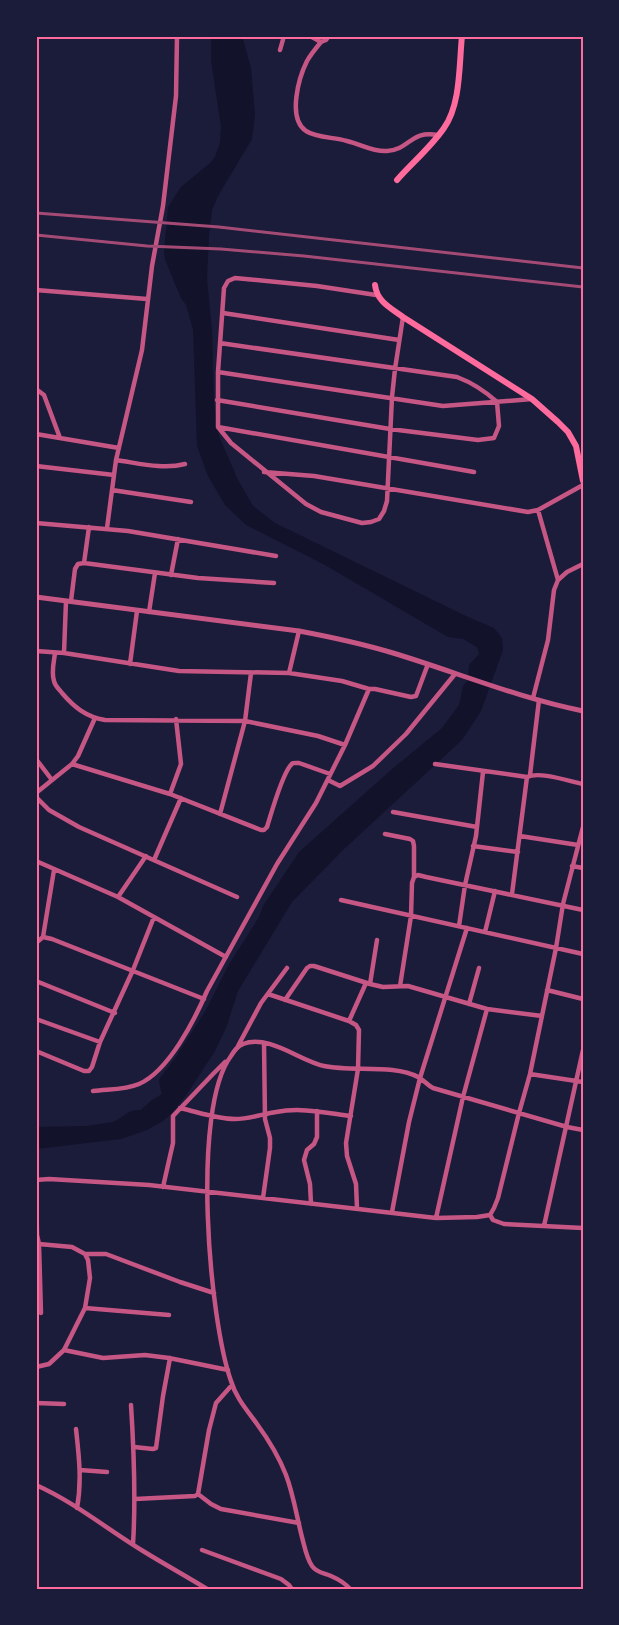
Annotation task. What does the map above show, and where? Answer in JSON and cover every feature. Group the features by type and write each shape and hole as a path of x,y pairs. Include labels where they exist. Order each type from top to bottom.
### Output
{"main road":[{"path":"397,180 445,128 452,114 456,97 462,36"},
{"path":"375,285 376,295 384,303 532,399 558,422 568,432 576,446 583,483"}],"street":[{"path":"107,528 116,460 142,350 147,299 163,206 175,114 177,36"},
{"path":"280,50 284,36"},
{"path":"310,36 321,42"},
{"path":"329,36 312,52 306,64 296,97 296,111 300,126 307,132 345,140 378,152 400,148 418,135 438,135"},
{"path":"376,295 318,286 235,278 228,281 224,288 218,372 218,427 231,443 264,472 314,509 362,523 379,519 384,511 388,488 392,397 404,317"},
{"path":"36,290 147,299"},
{"path":"223,313 399,340"},
{"path":"217,400 390,429 478,440 494,438 499,426 497,402 477,386 457,377 220,343"},
{"path":"218,372 443,406 532,399"},
{"path":"36,389 44,395 60,438"},
{"path":"218,427 474,472"},
{"path":"36,434 119,448"},
{"path":"116,460 176,467 185,464"},
{"path":"36,466 114,475"},
{"path":"264,472 314,476 528,512 538,510 583,483"},
{"path":"112,490 191,502"},
{"path":"538,510 558,580"},
{"path":"36,524 107,528 276,556"},
{"path":"84,563 89,527"},
{"path":"171,574 178,539"},
{"path":"64,653 69,601 78,564 233,581 274,583"},
{"path":"512,894 536,727 536,699 555,590 558,580 567,572 583,564"},
{"path":"149,612 155,573"},
{"path":"36,597 299,631 376,648 456,675 583,711"},
{"path":"130,664 137,610"},
{"path":"289,673 299,631"},
{"path":"36,651 64,653 179,671 289,673 342,681 411,698 416,696 428,664"},
{"path":"55,653 52,672 56,686 74,706 94,718 245,721 318,736 345,745"},
{"path":"220,814 245,721 251,673"},
{"path":"72,764 170,794 264,830 291,765 299,763 329,777 340,786 373,766 406,734 456,675"},
{"path":"93,1091 138,1084 152,1077 164,1066 204,999 277,864 316,803 345,745 369,689"},
{"path":"94,718 78,756 72,764 36,795 49,810 80,827 237,897"},
{"path":"170,794 181,764 176,719"},
{"path":"36,759 51,780"},
{"path":"435,764 483,772 529,776 538,774 583,784"},
{"path":"459,926 477,827 483,772"},
{"path":"154,860 181,798"},
{"path":"393,812 477,827"},
{"path":"490,1215 498,1198 531,1074 563,904 583,827"},
{"path":"385,834 410,838 414,846 411,916 400,986"},
{"path":"520,836 578,845"},
{"path":"473,846 518,852"},
{"path":"118,897 146,856"},
{"path":"36,861 118,897 226,957"},
{"path":"572,866 583,868"},
{"path":"36,943 43,937 54,870"},
{"path":"414,877 418,875 583,910"},
{"path":"485,932 495,891"},
{"path":"341,900 583,954"},
{"path":"36,1051 89,1071 154,917"},
{"path":"392,1212 420,1078 467,928"},
{"path":"43,937 204,999"},
{"path":"349,1021 368,984 377,940"},
{"path":"285,1000 307,968 314,966 368,984 383,987 408,986 487,1009 542,1016"},
{"path":"287,968 268,994 218,1080 211,1116 207,1191 214,1293 228,1370 235,1394 258,1426 285,1473 312,1567 345,1584 350,1589"},
{"path":"469,1004 479,968"},
{"path":"36,981 115,1013"},
{"path":"547,990 583,999"},
{"path":"268,994 349,1021 356,1024 359,1030 358,1069 346,1143 347,1156 356,1184 357,1208"},
{"path":"436,1218 487,1009"},
{"path":"36,1019 100,1042"},
{"path":"238,1046 248,1042 264,1043 280,1047 323,1066 396,1071 420,1078 433,1088 583,1130"},
{"path":"263,1198 270,1148 265,1115 264,1043"},
{"path":"544,1226 583,1050"},
{"path":"163,1187 173,1143 173,1116 228,1060"},
{"path":"531,1074 583,1082"},
{"path":"180,1108 234,1119 288,1110 351,1116"},
{"path":"311,1204 310,1184 304,1160 307,1150 314,1144 317,1137 316,1111"},
{"path":"36,1180 49,1179 207,1191 436,1218 490,1215"},
{"path":"36,1185 41,1313"},
{"path":"490,1215 493,1220 504,1224 583,1228"},
{"path":"38,1245 72,1247 85,1254 106,1254 214,1293"},
{"path":"36,1367 49,1364 64,1350 85,1308 90,1278 85,1254"},
{"path":"85,1308 169,1315"},
{"path":"64,1350 103,1358 145,1355 170,1358 228,1370"},
{"path":"134,1447 156,1448 170,1358"},
{"path":"198,1494 216,1403 232,1385"},
{"path":"36,1403 64,1404"},
{"path":"131,1405 135,1499 133,1544"},
{"path":"76,1429 80,1470 77,1508"},
{"path":"80,1470 107,1472"},
{"path":"36,1485 207,1589"},
{"path":"135,1499 198,1494"},
{"path":"198,1494 221,1509 298,1523"},
{"path":"202,1550 281,1579 292,1589"}],"shaded area":[{"path":"211,36 242,36 251,68 255,115 252,139 212,210 209,236 207,279 212,330 214,403 219,436 238,480 253,506 275,523 494,628 502,638 503,650 481,711 462,740 343,850 292,902 238,991 226,1028 215,1051 172,1113 147,1130 121,1139 36,1149 36,1127 86,1126 113,1122 129,1112 141,1110 162,1094 160,1078 206,1010 228,966 259,917 263,906 299,852 442,728 459,705 463,686 468,680 469,665 479,654 477,647 463,639 448,637 325,565 246,525 225,505 208,476 197,446 193,329 186,305 165,259 164,251 168,207 181,187 215,157 220,142 221,127 211,60"}],"railway":[{"path":"36,213 219,227 583,268"},
{"path":"36,235 147,246 304,256 583,287"}]}
